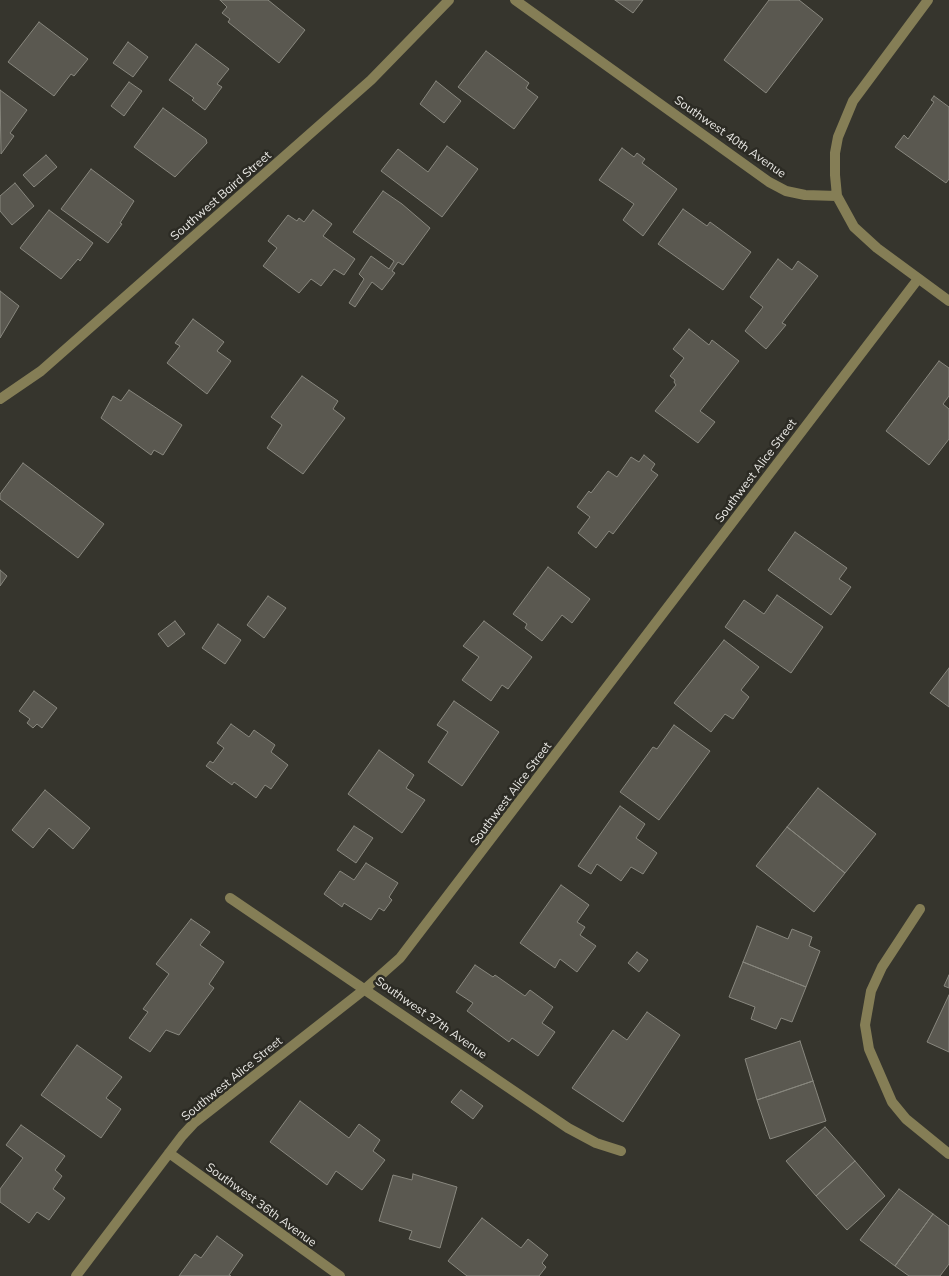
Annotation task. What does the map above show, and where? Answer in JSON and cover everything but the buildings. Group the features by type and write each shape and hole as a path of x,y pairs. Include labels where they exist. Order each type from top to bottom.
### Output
{"street":[{"name":"Southwest Baird Street","path":"0,399 41,371 364,86 449,0"},
{"name":"Southwest 40th Avenue","path":"515,0 769,182 786,191 805,195 837,196"},
{"path":"928,0 853,101 844,118 835,153 837,196 854,227 949,302"},
{"name":"Southwest Alice Street","path":"76,1276 182,1136 206,1113 366,988 400,958 423,931 918,279"},
{"name":"Southwest 37th Avenue","path":"230,898 366,988 568,1128 596,1143 621,1151"},
{"path":"920,908 882,967 871,991 864,1025 869,1049 892,1102 906,1119 949,1154"},
{"name":"Southwest 36th Avenue","path":"169,1153 340,1276"}]}
